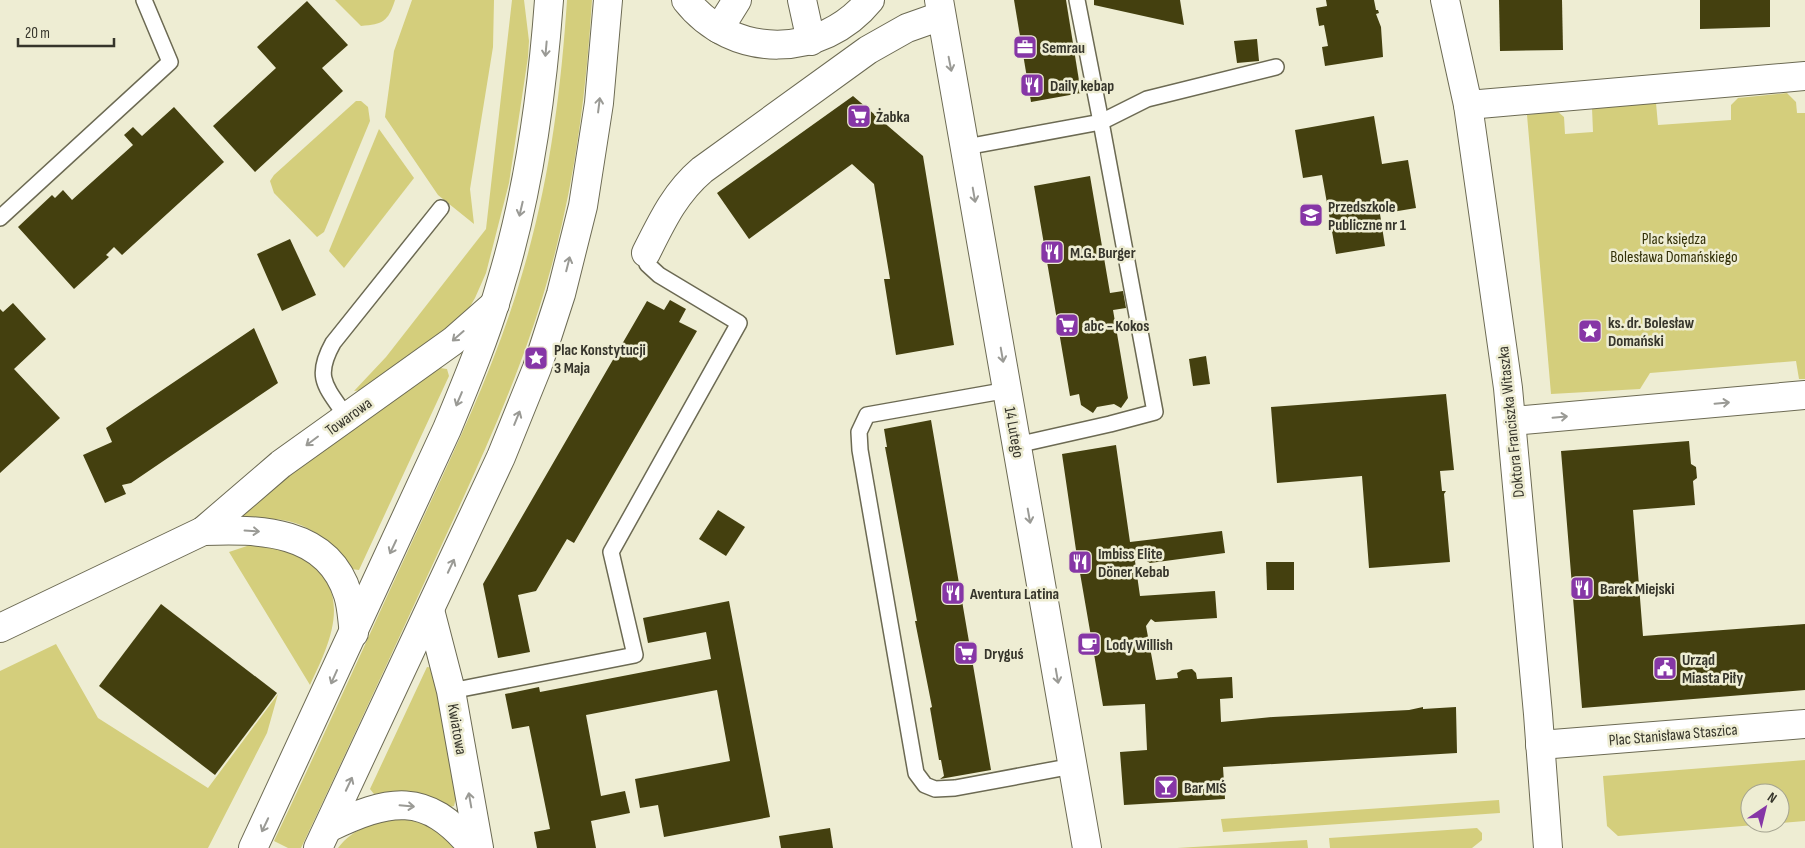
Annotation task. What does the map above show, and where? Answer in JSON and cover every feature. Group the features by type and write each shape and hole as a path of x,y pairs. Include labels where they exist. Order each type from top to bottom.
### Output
{"street":[{"path":"253,848 447,429 474,363 495,304 517,225 534,143 549,0"},
{"path":"323,838 500,458 537,368 561,294 583,206 592,160 603,70 608,0"},
{"path":"686,0 702,18 719,29 738,39 769,46 811,41 840,28 857,15 870,0"},
{"path":"719,29 737,0"},
{"path":"802,0 811,41"},
{"name":"Doktora Franciszka Witaszka","path":"1445,0 1468,105 1512,421 1548,848"},
{"path":"646,253 673,200 695,176 868,50 940,8"},
{"name":"14 Lutego","path":"940,8 966,147 1087,848"},
{"path":"1468,105 1805,76"},
{"name":"Towarowa","path":"0,628 203,531 281,464 453,341 495,304"},
{"path":"1512,421 1805,395"},
{"name":"Towarowa","path":"203,531 241,530 282,534 313,549 329,563 342,581 348,595 354,633"},
{"name":"Kwiatowa","path":"430,610 451,691 479,848"},
{"name":"Plac Stanisława Staszica","path":"1540,745 1805,724"},
{"path":"323,838 362,812 379,807 413,806 433,812 451,824 473,848"}],"lane":[{"path":"0,218 170,62 144,0"},
{"path":"1017,445 1155,412 1078,0"},
{"path":"966,147 1100,122 1147,99 1276,67"},
{"path":"346,416 334,400 322,374 323,362 334,343 441,208"},
{"path":"451,691 635,654 612,552 739,322 658,275 647,264 646,253"},
{"path":"1008,390 867,415 859,432 859,440 868,499 916,773 925,785 935,789 955,788 1072,766"}],"green space":[{"path":"335,0 395,0 390,13 384,21 361,26"},
{"path":"412,0 494,0 493,47 470,189 474,224 438,195 385,117 394,51"},
{"path":"512,0 524,0 529,41 528,57 509,183 486,273 468,310 448,330 363,390 354,391 386,357 486,229"},
{"path":"567,0 592,0 586,72 572,178 565,213 536,317 511,387 483,455 301,848 288,848 274,841 458,442 487,375 512,306 532,238 547,171 561,69"},
{"name":"Plac księdza Bolesława Domańskiego","path":"1787,93 1796,102 1797,113 1805,113 1805,379 1799,379 1796,361 1650,373 1640,389 1551,394 1527,115 1557,111 1564,117 1565,134 1593,132 1592,108 1656,103 1658,125 1731,120 1731,105 1738,98"},
{"path":"356,101 361,101 368,107 370,121 324,232 317,237 274,193 270,181 274,175"},
{"path":"379,129 414,178 344,268 329,251"},
{"path":"440,368 447,369 449,376 359,570 351,569 328,543 316,533 303,526 275,519 240,521 234,512"},
{"path":"253,544 289,549 300,553 325,578 332,593 334,608 333,624 324,655 310,685 229,552"},
{"path":"56,644 98,718 208,788 278,694 267,733 208,848 0,848 0,671"},
{"path":"427,667 434,668 456,798 454,806 450,807 395,792 374,794 370,789"},
{"path":"1805,760 1805,821 1790,822 1790,783 1740,783 1740,826 1618,836 1607,826 1603,776"},
{"path":"1499,800 1500,813 1223,832 1221,819"},
{"path":"400,819 425,824 455,848 338,848 358,830 382,822"},
{"path":"1477,828 1482,833 1482,840 1472,848 1330,848 1329,838"},
{"path":"1307,840 1308,848 1177,848"}],"building":[{"path":"1014,0 1066,0 1081,93 1031,102"},
{"path":"1094,0 1180,0 1184,25 1094,5"},
{"path":"1326,0 1374,0 1376,10 1379,13 1376,14 1381,27 1383,57 1325,66 1322,47 1328,46 1324,25 1319,26 1316,8 1327,6"},
{"path":"1499,0 1562,0 1563,50 1500,51"},
{"path":"1700,0 1770,0 1770,27 1700,29"},
{"path":"307,1 348,45 322,68 343,91 255,172 213,126 276,68 257,47"},
{"path":"1257,39 1259,61 1237,63 1234,41"},
{"path":"853,96 923,156 954,345 896,355 884,279 890,279 874,184 852,164 749,239 717,193"},
{"path":"174,107 224,162 122,255 114,247 106,255 109,257 74,289 18,227 52,195 55,198 63,190 72,200 133,145 124,135 133,127 142,136"},
{"path":"1374,116 1382,164 1408,160 1416,208 1380,214 1385,246 1336,254 1322,175 1303,178 1295,130"},
{"path":"1090,176 1110,293 1123,291 1126,308 1113,310 1128,398 1121,408 1114,404 1097,407 1093,413 1081,405 1079,394 1070,396 1034,186"},
{"path":"290,239 316,295 282,311 257,254"},
{"path":"670,300 686,309 679,322 697,331 574,543 567,539 536,591 518,595 530,652 498,658 483,584 647,301 664,310"},
{"path":"13,303 46,339 14,369 60,418 0,473 0,309 3,312"},
{"path":"254,328 278,383 131,483 122,485 126,494 105,503 83,455 112,442 106,428"},
{"path":"1206,356 1210,384 1193,386 1189,359"},
{"path":"1446,394 1454,470 1440,471 1442,491 1446,491 1444,494 1450,562 1369,568 1362,476 1277,483 1271,407"},
{"path":"931,420 991,770 940,779 944,776 941,760 939,760 930,708 932,707 915,621 917,621 885,447 887,447 884,429"},
{"path":"1689,441 1691,464 1696,467 1697,478 1693,481 1695,505 1633,510 1643,636 1805,624 1805,690 1582,708 1561,451"},
{"path":"1116,445 1130,542 1222,531 1225,553 1150,563 1138,556 1135,561 1140,596 1215,591 1217,618 1155,622 1151,619 1146,626 1156,680 1178,678 1177,673 1182,670 1192,669 1196,673 1197,679 1232,677 1233,698 1220,699 1221,722 1273,717 1409,710 1423,707 1423,709 1456,707 1457,753 1223,767 1225,799 1124,805 1120,752 1147,750 1145,704 1103,706 1076,550 1062,454"},
{"path":"718,510 745,527 726,556 699,539"},
{"path":"1266,562 1294,562 1294,590 1267,590"},
{"path":"729,601 770,817 664,837 658,805 640,808 635,779 730,761 717,690 586,715 601,796 625,791 630,813 591,821 596,848 537,848 534,832 550,829 529,726 512,729 505,694 539,687 540,692 711,659 706,632 648,643 643,618"},
{"path":"161,604 277,693 215,775 99,686"},
{"path":"830,828 833,848 781,848 779,836"}],"place":[{"name":"Semrau","path":"1025,47"},
{"name":"Daily kebap","path":"1032,85"},
{"name":"Żabka","path":"859,116"},
{"name":"Przedszkole Publiczne nr 1","path":"1311,215"},
{"name":"M.G. Burger","path":"1052,252"},
{"name":"abc - Kokos","path":"1067,325"},
{"name":"ks. dr. Bolesław Domański","path":"1590,331"},
{"name":"Plac Konstytucji 3 Maja","path":"536,358"},
{"name":"Imbiss Elite Döner Kebab","path":"1080,562"},
{"name":"Barek Miejski","path":"1582,588"},
{"name":"Aventura Latina","path":"953,593"},
{"name":"Lody Willish","path":"1089,644"},
{"name":"Dryguś","path":"966,653"},
{"name":"Urząd Miasta Piły","path":"1665,668"},
{"name":"Bar MIŚ","path":"1166,787"}]}
